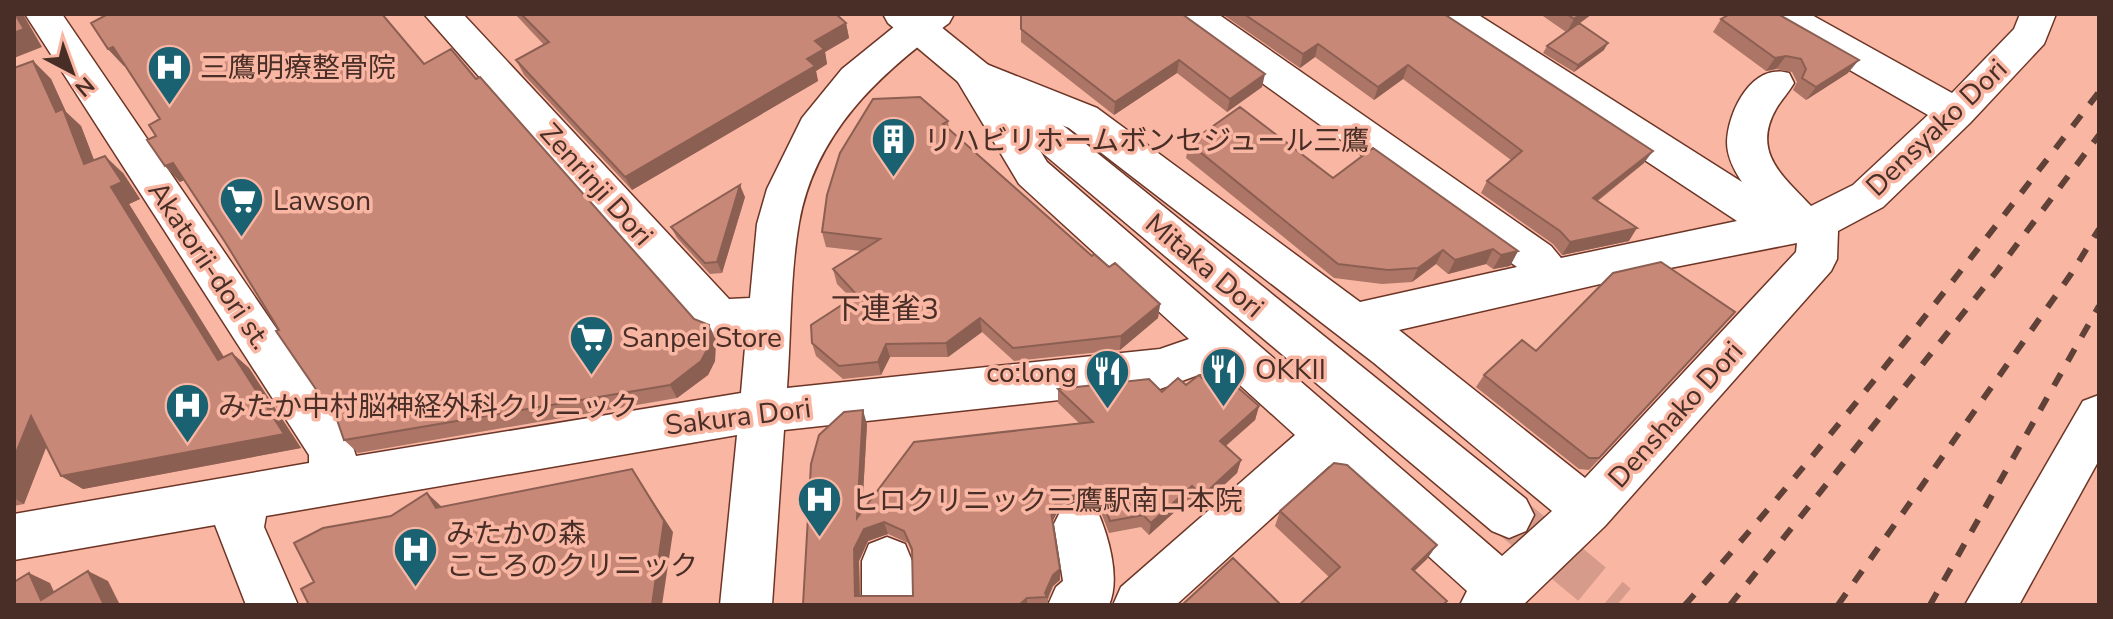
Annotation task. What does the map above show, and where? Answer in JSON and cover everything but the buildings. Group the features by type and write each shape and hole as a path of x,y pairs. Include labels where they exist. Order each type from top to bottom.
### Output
{"street":[{"name":"Akatorii-dori st.","path":"43,14 56,59 332,450 335,482"},
{"name":"Zenrinji Dori","path":"442,14 719,318 769,316"},
{"path":"1192,14 1536,258 1552,278"},
{"path":"1450,14 1752,210 1797,227"},
{"path":"1781,14 1956,113"},
{"name":"Densyako Dori","path":"1354,322 1670,251 1797,227 1868,196 1956,113 2031,35 2038,14"},
{"path":"746,605 769,316 778,224 786,184 801,150 842,92 918,19"},
{"name":"Mitaka Dori","path":"918,19 971,72 1509,515"},
{"path":"971,72 1083,118 1354,322 1588,510"},
{"path":"971,72 1033,173 1328,436 1494,597"},
{"path":"1775,83 1753,113 1747,143 1751,163 1797,227"},
{"name":"Denshako Dori","path":"1494,597 1588,510 1816,259 1819,240 1797,227"},
{"name":"Sakura Dori","path":"14,537 700,418 1160,369 1197,358 1223,341"},
{"path":"1991,605 2095,433"},
{"path":"1139,605 1328,436"},
{"path":"244,499 239,527 272,605"},
{"path":"1074,605 1090,591 1079,524"}],"tunnel":[{"path":"1509,515 1617,605"}],"railway":[{"path":"1685,605 1845,416 2099,92"},
{"path":"1730,605 1997,271 2099,135"},
{"path":"1838,605 2071,274 2099,229"},
{"path":"1930,605 2099,306"}],"place":[{"name":"三鷹明療整骨院","path":"169,106"},
{"name":"リハビリホームボンセジュール三鷹","path":"893,179"},
{"name":"Lawson","path":"242,239"},
{"name":"Sanpei Store","path":"591,376"},
{"name":"OKKII","path":"1224,408"},
{"name":"co:long","path":"1108,411"},
{"name":"みたか中村脳神経外科クリニック","path":"187,445"},
{"name":"ヒロクリニック三鷹駅南口本院","path":"820,539"},
{"name":"みたかの森 こころのクリニック","path":"415,588"}],"district":[{"name":"下連雀3","path":"885,309"}]}
